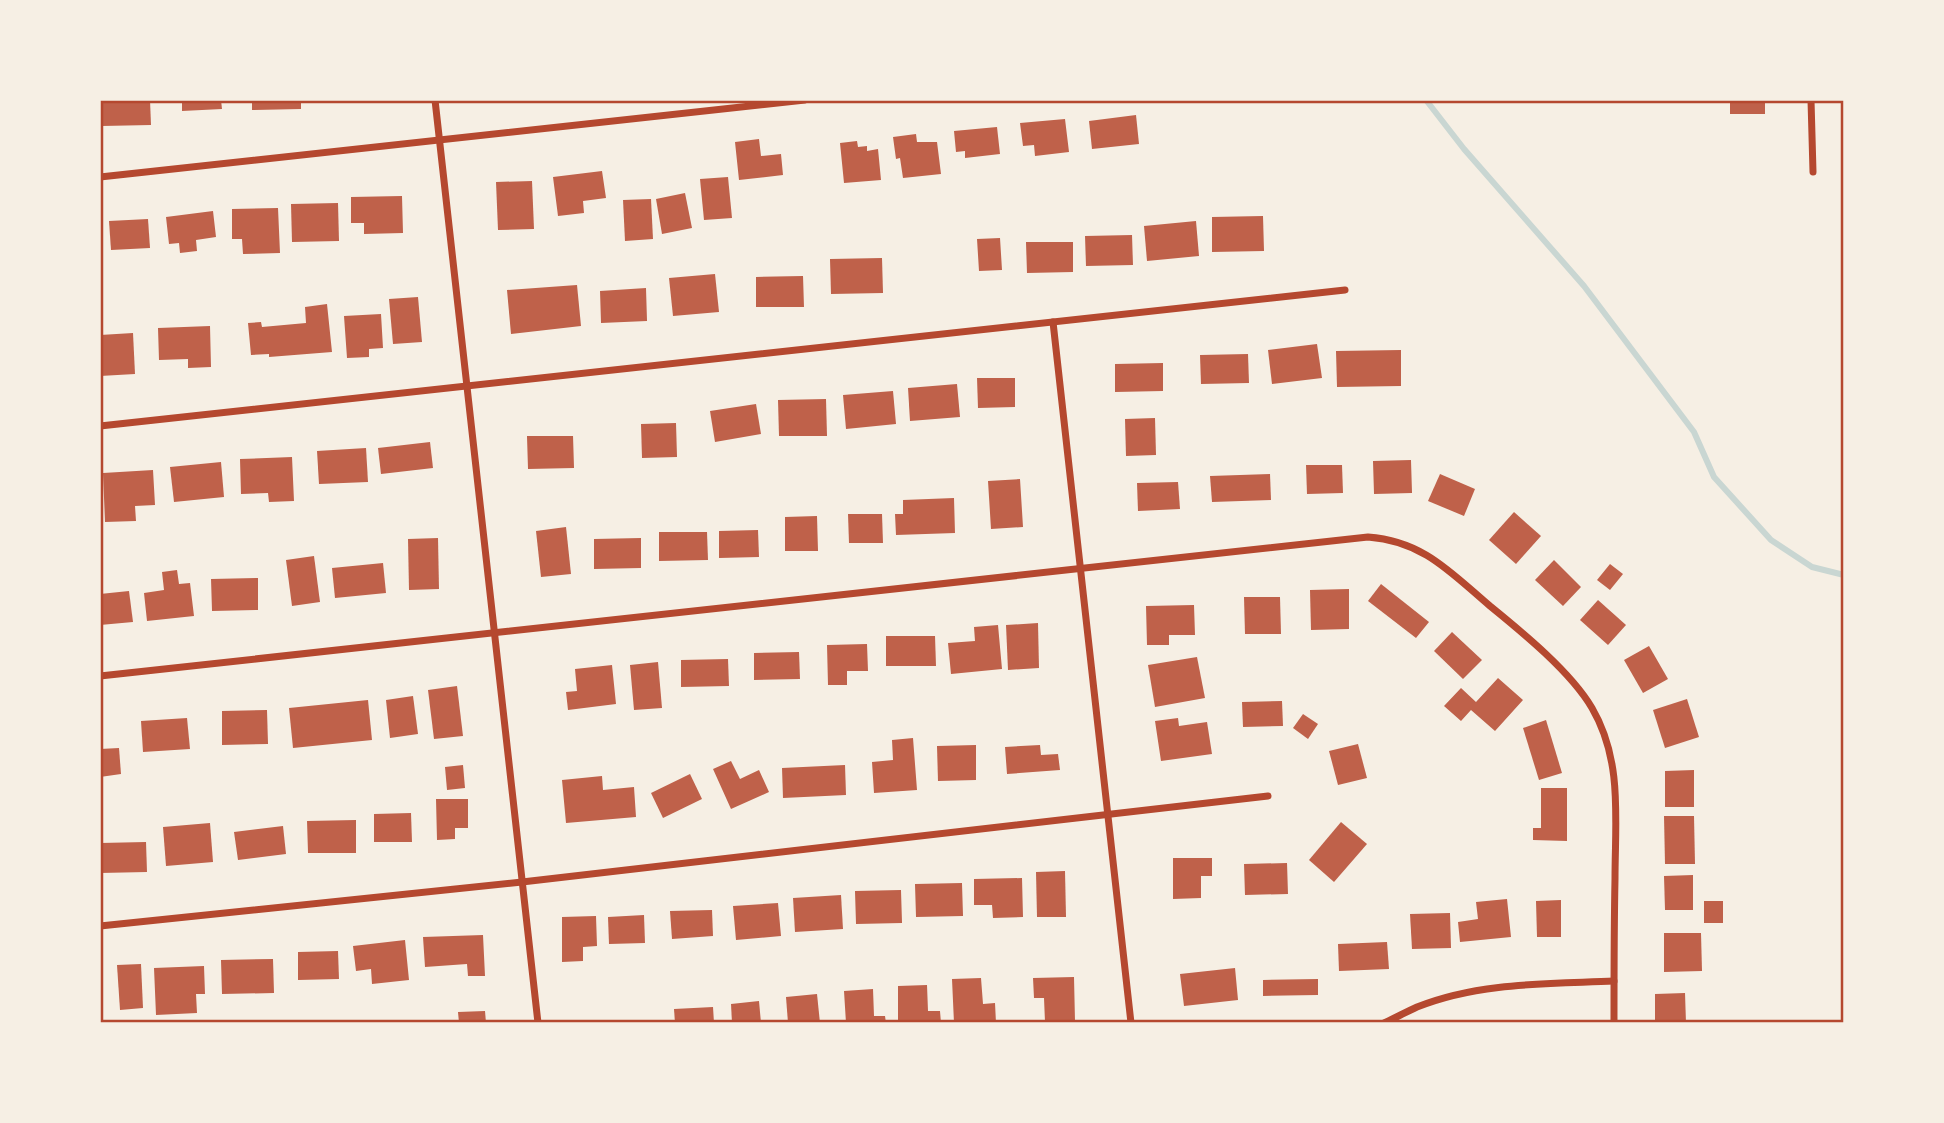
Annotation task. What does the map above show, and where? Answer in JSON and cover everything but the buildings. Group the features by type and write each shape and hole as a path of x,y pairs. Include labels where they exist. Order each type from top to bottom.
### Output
{"street":[{"path":"435,100 538,1023"},
{"path":"100,177 805,100"},
{"path":"1811,100 1813,172"},
{"path":"100,426 1345,290"},
{"path":"1053,322 1131,1023"},
{"path":"100,677 1368,537 1388,539 1416,548 1443,566 1511,624 1563,673 1591,705 1608,740 1615,785 1614,1023"},
{"path":"100,926 1268,796"},
{"path":"1384,1023 1419,1006 1462,994 1506,987 1614,981"}],"waterway":[{"path":"1426,100 1464,149 1584,286 1694,432 1714,477 1771,540 1812,567 1844,575"}]}
